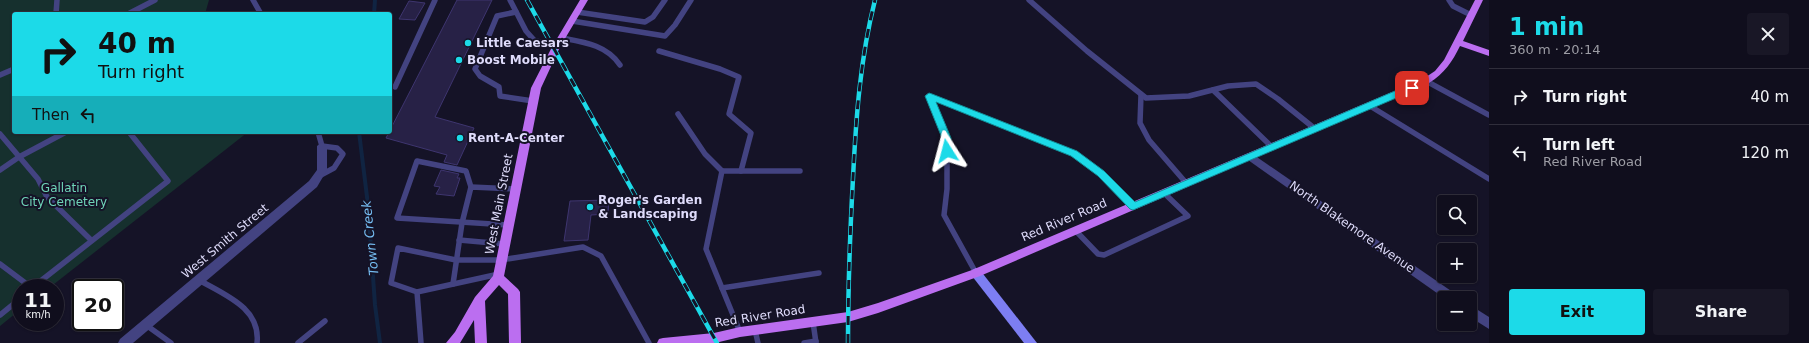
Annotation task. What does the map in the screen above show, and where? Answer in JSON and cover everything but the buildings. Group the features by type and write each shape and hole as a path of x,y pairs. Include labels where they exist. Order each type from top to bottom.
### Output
{"main road":[{"name":"West Main Street","path":"499,276 504,244 536,88 556,47 584,0"},
{"name":"Red River Road","path":"663,343 714,338 740,332 848,317 976,273 1426,81 1438,73 1448,62 1479,0"},
{"path":"1458,42 1489,53"},
{"path":"452,343 459,336 479,300 499,276 514,292 515,343"},
{"path":"479,300 481,343"}],"street":[{"name":"West Smith Street","path":"124,343 313,184 322,170 322,146"},
{"name":"North Blakemore Avenue","path":"1251,156 1443,291"},
{"path":"976,273 1031,343"},
{"path":"1477,315 1489,324"}],"lane":[{"path":"56,12 57,0"},
{"path":"132,12 155,0"},
{"path":"252,0 261,12"},
{"path":"395,87 435,0"},
{"path":"510,0 526,31 534,40 556,47"},
{"path":"577,12 645,22 653,17 665,0"},
{"path":"572,21 665,36 676,25 691,0"},
{"path":"1028,0 1087,51 1146,98 1189,96 1228,86 1256,84 1278,99 1314,128"},
{"path":"1449,0 1453,6 1471,15"},
{"path":"139,9 142,12"},
{"path":"516,12 497,16 475,69 480,76 499,87 500,96 533,101"},
{"path":"562,38 580,41 601,49 613,55 620,65"},
{"path":"659,51 720,69 739,77 729,114 751,133 742,171"},
{"path":"0,75 12,69"},
{"path":"1426,81 1489,115"},
{"path":"1213,90 1272,147"},
{"path":"1141,95 1140,123 1149,140 1187,184"},
{"path":"976,273 944,216 948,189 947,138 929,96 986,120 1074,153 1101,174 1133,206"},
{"path":"1370,106 1489,179"},
{"path":"678,114 705,154 722,171 800,171"},
{"path":"0,134 38,179 47,197 91,240"},
{"path":"0,170 19,157 62,134"},
{"path":"44,279 168,180 131,134"},
{"path":"318,176 330,171 341,162 343,154 340,149 331,146 322,146 319,134"},
{"path":"453,284 462,223 471,187 466,171 417,161 397,218 462,223 508,225"},
{"path":"722,171 706,249 740,332"},
{"path":"471,187 516,189"},
{"path":"1076,230 1098,254 1104,255 1188,216 1164,193"},
{"path":"459,240 504,244"},
{"path":"499,276 417,292 391,283 398,248 456,260 501,260 583,247 601,256 649,343"},
{"path":"0,264 21,279"},
{"path":"722,288 819,273"},
{"path":"199,280 220,292 253,318 257,328 257,343"},
{"path":"417,292 421,343"},
{"path":"0,315 12,305"},
{"path":"298,343 325,321"},
{"path":"804,343 816,342 813,322"},
{"path":"146,324 171,343"},
{"path":"755,330 758,343"}],"green space":[{"name":"Gallatin City Cemetery","path":"0,0 209,0 206,12 12,12 12,134 245,134 60,279 12,279 12,316 0,326"}],"waterway":[{"name":"Town Creek","path":"374,12 375,0"},
{"name":"Town Creek","path":"359,134 368,205 375,305 380,343"}],"railway":[{"path":"527,0 717,343"},
{"path":"848,343 850,240 857,111 862,66 875,0"}],"place":[{"name":"Little Caesars","path":"468,43"},
{"name":"Boost Mobile","path":"459,60"},
{"name":"Rent-A-Center","path":"460,138"},
{"name":"Roger's Garden & Landscaping","path":"590,207"}],"route":[{"path":"947,151 947,138 929,96 968,113 1074,153 1101,174 1133,206 1314,128 1412,88"}]}
